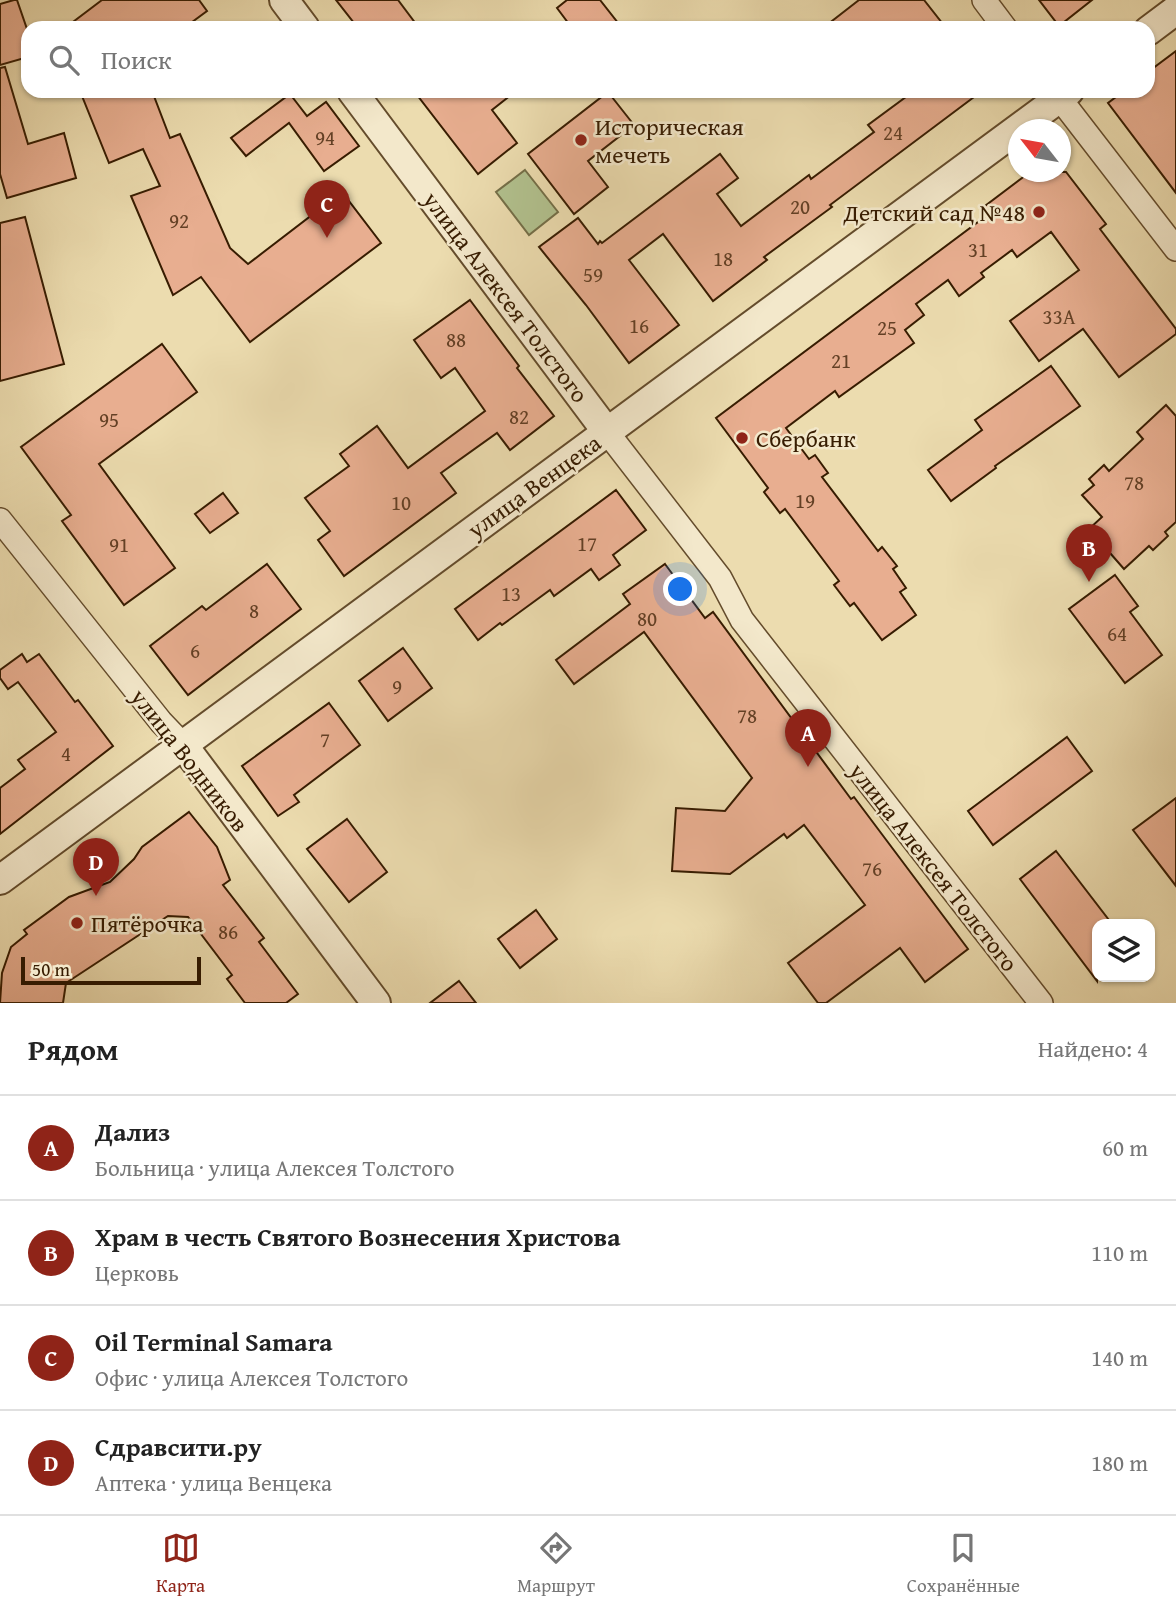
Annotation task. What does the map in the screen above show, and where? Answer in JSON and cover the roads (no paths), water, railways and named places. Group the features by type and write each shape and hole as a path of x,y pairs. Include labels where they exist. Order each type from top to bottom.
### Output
{"street":[{"path":"284,0 300,21"},
{"path":"984,0 1000,21"},
{"path":"1155,26 1176,10"},
{"name":"улица Алексея Толстого","path":"357,98 720,579 742,620 1041,1003"},
{"name":"улица Венцека","path":"0,880 1054,98"},
{"path":"1065,98 1176,249"},
{"name":"улица Водников","path":"0,520 161,722 183,745 376,1003"}],"place":[{"name":"Историческая мечеть","path":"581,140"},
{"name":"Детский сад №48","path":"1039,212"},
{"name":"Oil Terminal Samara","path":"327,238"},
{"name":"Сбербанк","path":"742,438"},
{"name":"Храм в честь Святого Вознесения Христова","path":"1089,582"},
{"name":"Дализ","path":"808,767"},
{"name":"Сдравсити.ру","path":"96,896"},
{"name":"Пятёрочка","path":"77,923"}]}
